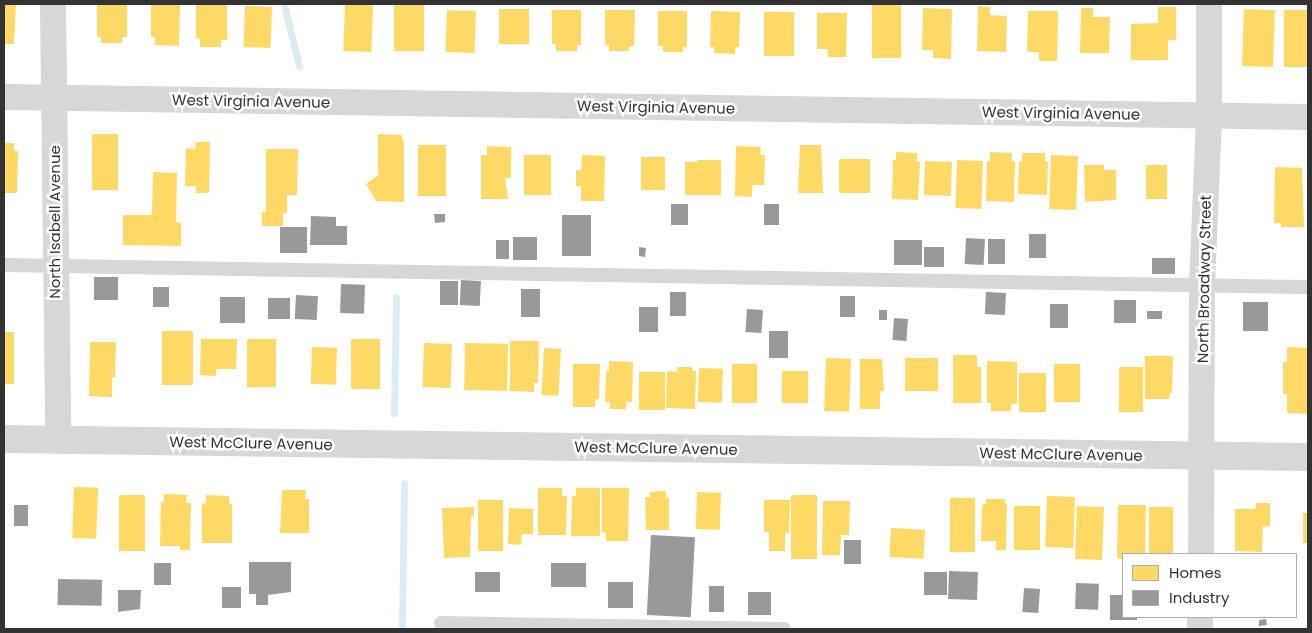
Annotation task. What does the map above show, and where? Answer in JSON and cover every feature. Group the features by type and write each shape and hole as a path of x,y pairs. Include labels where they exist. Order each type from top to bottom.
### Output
{"street":[{"name":"North Isabell Avenue","path":"53,4 58,440"},
{"name":"North Broadway Street","path":"1201,553 1202,285 1209,115 1209,4"},
{"name":"West Virginia Avenue","path":"4,97 1308,117"},
{"name":"West McClure Avenue","path":"4,439 1308,457"}],"lane":[{"path":"4,265 1308,287"},
{"path":"441,623 784,629"}],"building: Homes":[{"path":"4,4 16,4 14,44 4,44"},
{"path":"97,4 127,4 127,37 122,37 122,43 101,43 101,37 97,37"},
{"path":"151,4 180,4 179,46 155,45 155,37 151,37"},
{"path":"196,4 227,4 227,40 221,40 221,47 200,47 200,39 196,38"},
{"path":"345,4 373,5 371,52 343,51"},
{"path":"394,4 424,4 424,51 394,51"},
{"path":"872,4 901,4 901,58 872,58"},
{"path":"245,6 272,7 271,48 244,47"},
{"path":"978,6 990,7 990,15 1007,16 1006,52 977,51"},
{"path":"1158,7 1176,7 1176,40 1168,40 1168,60 1131,60 1131,24 1158,23"},
{"path":"923,8 952,9 951,59 933,58 933,50 922,50"},
{"path":"1081,8 1093,8 1093,17 1110,17 1109,53 1080,53"},
{"path":"499,9 529,9 529,44 499,44"},
{"path":"1244,9 1275,10 1273,67 1242,66"},
{"path":"447,10 476,11 475,53 446,52"},
{"path":"552,10 581,10 581,45 577,45 577,51 556,51 556,44 552,44"},
{"path":"605,10 635,10 634,46 629,46 629,51 609,51 609,45 605,45"},
{"path":"1284,10 1308,10 1308,67 1284,67"},
{"path":"658,11 687,11 687,47 683,47 683,52 663,52 663,46 658,46"},
{"path":"711,11 740,12 739,47 735,47 735,54 714,53 714,47 710,47"},
{"path":"1028,11 1058,11 1057,61 1039,61 1039,52 1027,52"},
{"path":"764,12 794,12 794,56 764,56"},
{"path":"817,13 847,13 846,57 828,57 828,49 817,49"},
{"path":"92,134 118,134 118,190 92,190"},
{"path":"378,134 402,135 404,141 404,202 376,201 366,184 378,175"},
{"path":"196,142 210,142 209,193 196,193 196,186 185,186 186,148 195,149"},
{"path":"4,143 14,143 14,151 18,151 17,193 4,193"},
{"path":"418,145 446,145 446,196 418,196"},
{"path":"800,145 821,145 823,193 798,193"},
{"path":"487,146 511,147 511,178 505,178 508,199 481,199 481,155 487,155"},
{"path":"736,146 761,147 760,155 765,155 764,185 752,185 752,197 735,196"},
{"path":"266,149 298,149 297,195 287,195 287,213 283,213 283,226 262,226 262,212 266,212"},
{"path":"896,152 917,153 917,162 920,162 918,200 892,199 893,160 896,160"},
{"path":"990,152 1012,153 1012,161 1015,161 1014,202 986,201 987,161 990,161"},
{"path":"1022,153 1045,153 1045,162 1048,162 1047,195 1018,194 1019,162 1022,162"},
{"path":"524,155 551,155 551,195 524,195"},
{"path":"582,155 605,156 604,201 581,201 581,186 576,186 576,170 581,170"},
{"path":"1051,155 1078,156 1076,210 1049,209"},
{"path":"641,157 665,157 665,190 641,190"},
{"path":"839,159 870,159 870,193 839,193"},
{"path":"697,160 721,160 721,195 685,195 685,162 697,162"},
{"path":"957,160 983,161 981,209 955,208"},
{"path":"925,161 952,162 951,196 924,195"},
{"path":"1084,165 1104,165 1104,170 1116,170 1116,200 1085,202"},
{"path":"1146,165 1167,165 1167,199 1146,199"},
{"path":"1275,167 1302,168 1304,227 1281,227 1281,223 1274,223"},
{"path":"153,172 177,173 176,222 181,223 181,246 123,245 123,215 152,215"},
{"path":"162,331 193,331 193,385 162,385"},
{"path":"4,332 14,332 14,384 4,384"},
{"path":"201,339 237,339 236,369 216,369 216,376 200,375"},
{"path":"247,339 276,339 276,387 247,387"},
{"path":"351,339 380,339 380,389 351,389"},
{"path":"510,341 539,341 538,383 534,383 534,392 510,391"},
{"path":"90,342 116,342 115,377 112,377 112,397 89,396"},
{"path":"424,343 452,344 450,388 422,387"},
{"path":"465,343 508,344 507,391 464,390"},
{"path":"312,347 337,348 336,385 311,384"},
{"path":"1287,347 1308,348 1308,414 1287,413 1287,394 1283,394 1283,362 1287,362"},
{"path":"544,348 561,349 559,396 542,395"},
{"path":"953,355 977,355 977,367 981,367 981,403 953,403"},
{"path":"1145,356 1173,356 1172,393 1170,393 1169,399 1145,399"},
{"path":"826,358 851,359 849,412 824,411"},
{"path":"905,358 938,358 938,391 905,391"},
{"path":"860,359 882,359 884,391 880,391 880,409 860,409"},
{"path":"609,361 633,362 632,402 626,402 626,409 610,409 610,402 605,402 606,371 609,371"},
{"path":"987,361 1017,362 1017,404 1011,404 1011,411 991,411 991,403 987,403"},
{"path":"573,364 600,364 599,399 595,399 595,407 573,407"},
{"path":"732,364 757,364 757,403 732,403"},
{"path":"1054,364 1080,364 1080,402 1054,402"},
{"path":"677,367 692,367 692,371 696,371 695,409 666,408 667,371 677,372"},
{"path":"1119,367 1143,367 1143,412 1119,412"},
{"path":"699,368 723,369 722,403 698,402"},
{"path":"782,371 808,371 808,403 782,403"},
{"path":"639,372 665,372 665,410 639,410"},
{"path":"1019,373 1046,373 1046,412 1019,412"},
{"path":"74,487 98,488 96,539 72,538"},
{"path":"538,488 562,488 562,496 567,496 566,535 538,535"},
{"path":"576,488 600,488 600,536 571,536 572,496 576,496"},
{"path":"602,488 629,488 628,541 606,541 606,533 602,532"},
{"path":"282,490 306,490 305,499 309,499 309,533 280,533"},
{"path":"666,491 666,498 669,498 669,530 646,530 645,497 650,497 650,492"},
{"path":"697,492 721,493 720,530 696,529"},
{"path":"164,494 187,495 186,503 191,503 190,550 180,550 180,546 160,546 161,502 164,502"},
{"path":"119,495 145,495 145,551 119,551"},
{"path":"206,495 229,496 229,504 232,504 232,543 202,543 202,503 206,504"},
{"path":"791,495 817,495 817,559 791,559"},
{"path":"1047,496 1075,497 1073,548 1045,547"},
{"path":"950,498 975,498 975,552 950,552"},
{"path":"986,499 1005,499 1005,504 1007,504 1006,550 996,550 996,541 981,541 982,505 986,504"},
{"path":"478,500 503,500 503,551 478,551"},
{"path":"764,500 790,500 789,533 785,533 785,551 769,551 769,532 764,532"},
{"path":"823,501 850,501 849,535 841,535 840,555 822,555"},
{"path":"1256,503 1270,503 1270,526 1263,526 1262,552 1235,551 1235,509 1256,509"},
{"path":"1118,505 1146,505 1145,553 1122,553 1122,559 1117,558"},
{"path":"1014,506 1040,506 1040,550 1014,550"},
{"path":"1077,506 1104,507 1102,560 1075,559"},
{"path":"474,507 474,516 471,516 470,557 444,558 442,508"},
{"path":"1149,507 1173,507 1173,553 1149,553"},
{"path":"509,508 533,509 533,534 522,534 521,545 508,544"},
{"path":"1303,513 1308,513 1308,543 1303,543"},
{"path":"891,528 925,530 923,559 889,557"}],"building: Industry":[{"path":"671,204 688,204 688,225 671,225"},
{"path":"764,204 779,204 779,225 764,225"},
{"path":"434,214 445,214 445,222 435,223"},
{"path":"562,215 591,215 591,256 562,256"},
{"path":"311,216 336,217 336,226 347,226 347,245 310,245"},
{"path":"280,227 307,227 307,253 280,253"},
{"path":"1029,234 1046,234 1046,258 1029,258"},
{"path":"513,237 537,237 537,260 513,260"},
{"path":"966,238 985,239 984,265 965,264"},
{"path":"988,239 1005,239 1005,264 988,264"},
{"path":"496,240 509,240 509,259 496,259"},
{"path":"894,240 922,240 922,265 894,265"},
{"path":"639,247 646,248 645,257 639,256"},
{"path":"924,247 944,247 944,267 924,267"},
{"path":"1152,258 1175,258 1175,274 1152,274"},
{"path":"94,277 118,277 118,300 94,300"},
{"path":"461,280 481,281 480,306 460,305"},
{"path":"440,281 458,281 458,305 440,305"},
{"path":"341,284 365,285 364,314 340,313"},
{"path":"153,287 169,287 169,307 153,307"},
{"path":"521,289 540,289 540,317 521,317"},
{"path":"670,292 686,292 686,316 670,316"},
{"path":"986,292 1006,293 1005,315 985,314"},
{"path":"296,295 318,296 317,320 295,319"},
{"path":"840,296 855,296 855,317 840,317"},
{"path":"220,297 245,297 245,323 220,323"},
{"path":"268,298 290,298 290,319 268,319"},
{"path":"1114,300 1136,300 1136,323 1114,323"},
{"path":"1243,302 1268,302 1268,331 1243,331"},
{"path":"1050,304 1068,304 1068,328 1050,328"},
{"path":"639,307 658,307 658,332 639,332"},
{"path":"747,309 763,310 761,333 745,332"},
{"path":"879,310 887,310 887,320 879,320"},
{"path":"1147,311 1162,311 1162,319 1147,319"},
{"path":"894,318 908,319 906,341 892,340"},
{"path":"769,331 788,331 788,358 769,358"},
{"path":"14,505 28,505 28,526 14,526"},
{"path":"651,535 695,537 691,617 647,615"},
{"path":"844,540 861,540 861,564 844,564"},
{"path":"249,562 291,562 291,592 268,595 268,605 256,605 256,594 249,594"},
{"path":"154,563 171,563 171,585 154,585"},
{"path":"551,563 586,563 586,587 551,587"},
{"path":"949,571 978,572 977,600 948,599"},
{"path":"475,572 500,572 500,592 475,592"},
{"path":"924,572 947,572 947,595 924,595"},
{"path":"58,579 102,580 102,606 58,605"},
{"path":"608,582 633,582 633,608 608,608"},
{"path":"1076,583 1099,584 1098,610 1075,609"},
{"path":"709,586 724,586 724,612 709,612"},
{"path":"222,587 241,587 241,608 222,608"},
{"path":"1024,588 1040,589 1038,613 1022,612"},
{"path":"118,590 141,590 140,609 118,612"},
{"path":"748,592 771,592 771,615 748,615"},
{"path":"1110,595 1122,595 1122,618 1137,618 1137,620 1110,620"},
{"path":"1266,619 1267,625 1259,626 1259,620"}],"waterway":[{"path":"284,4 299,66"},
{"path":"394,413 396,297"},
{"path":"402,629 404,483"}]}
